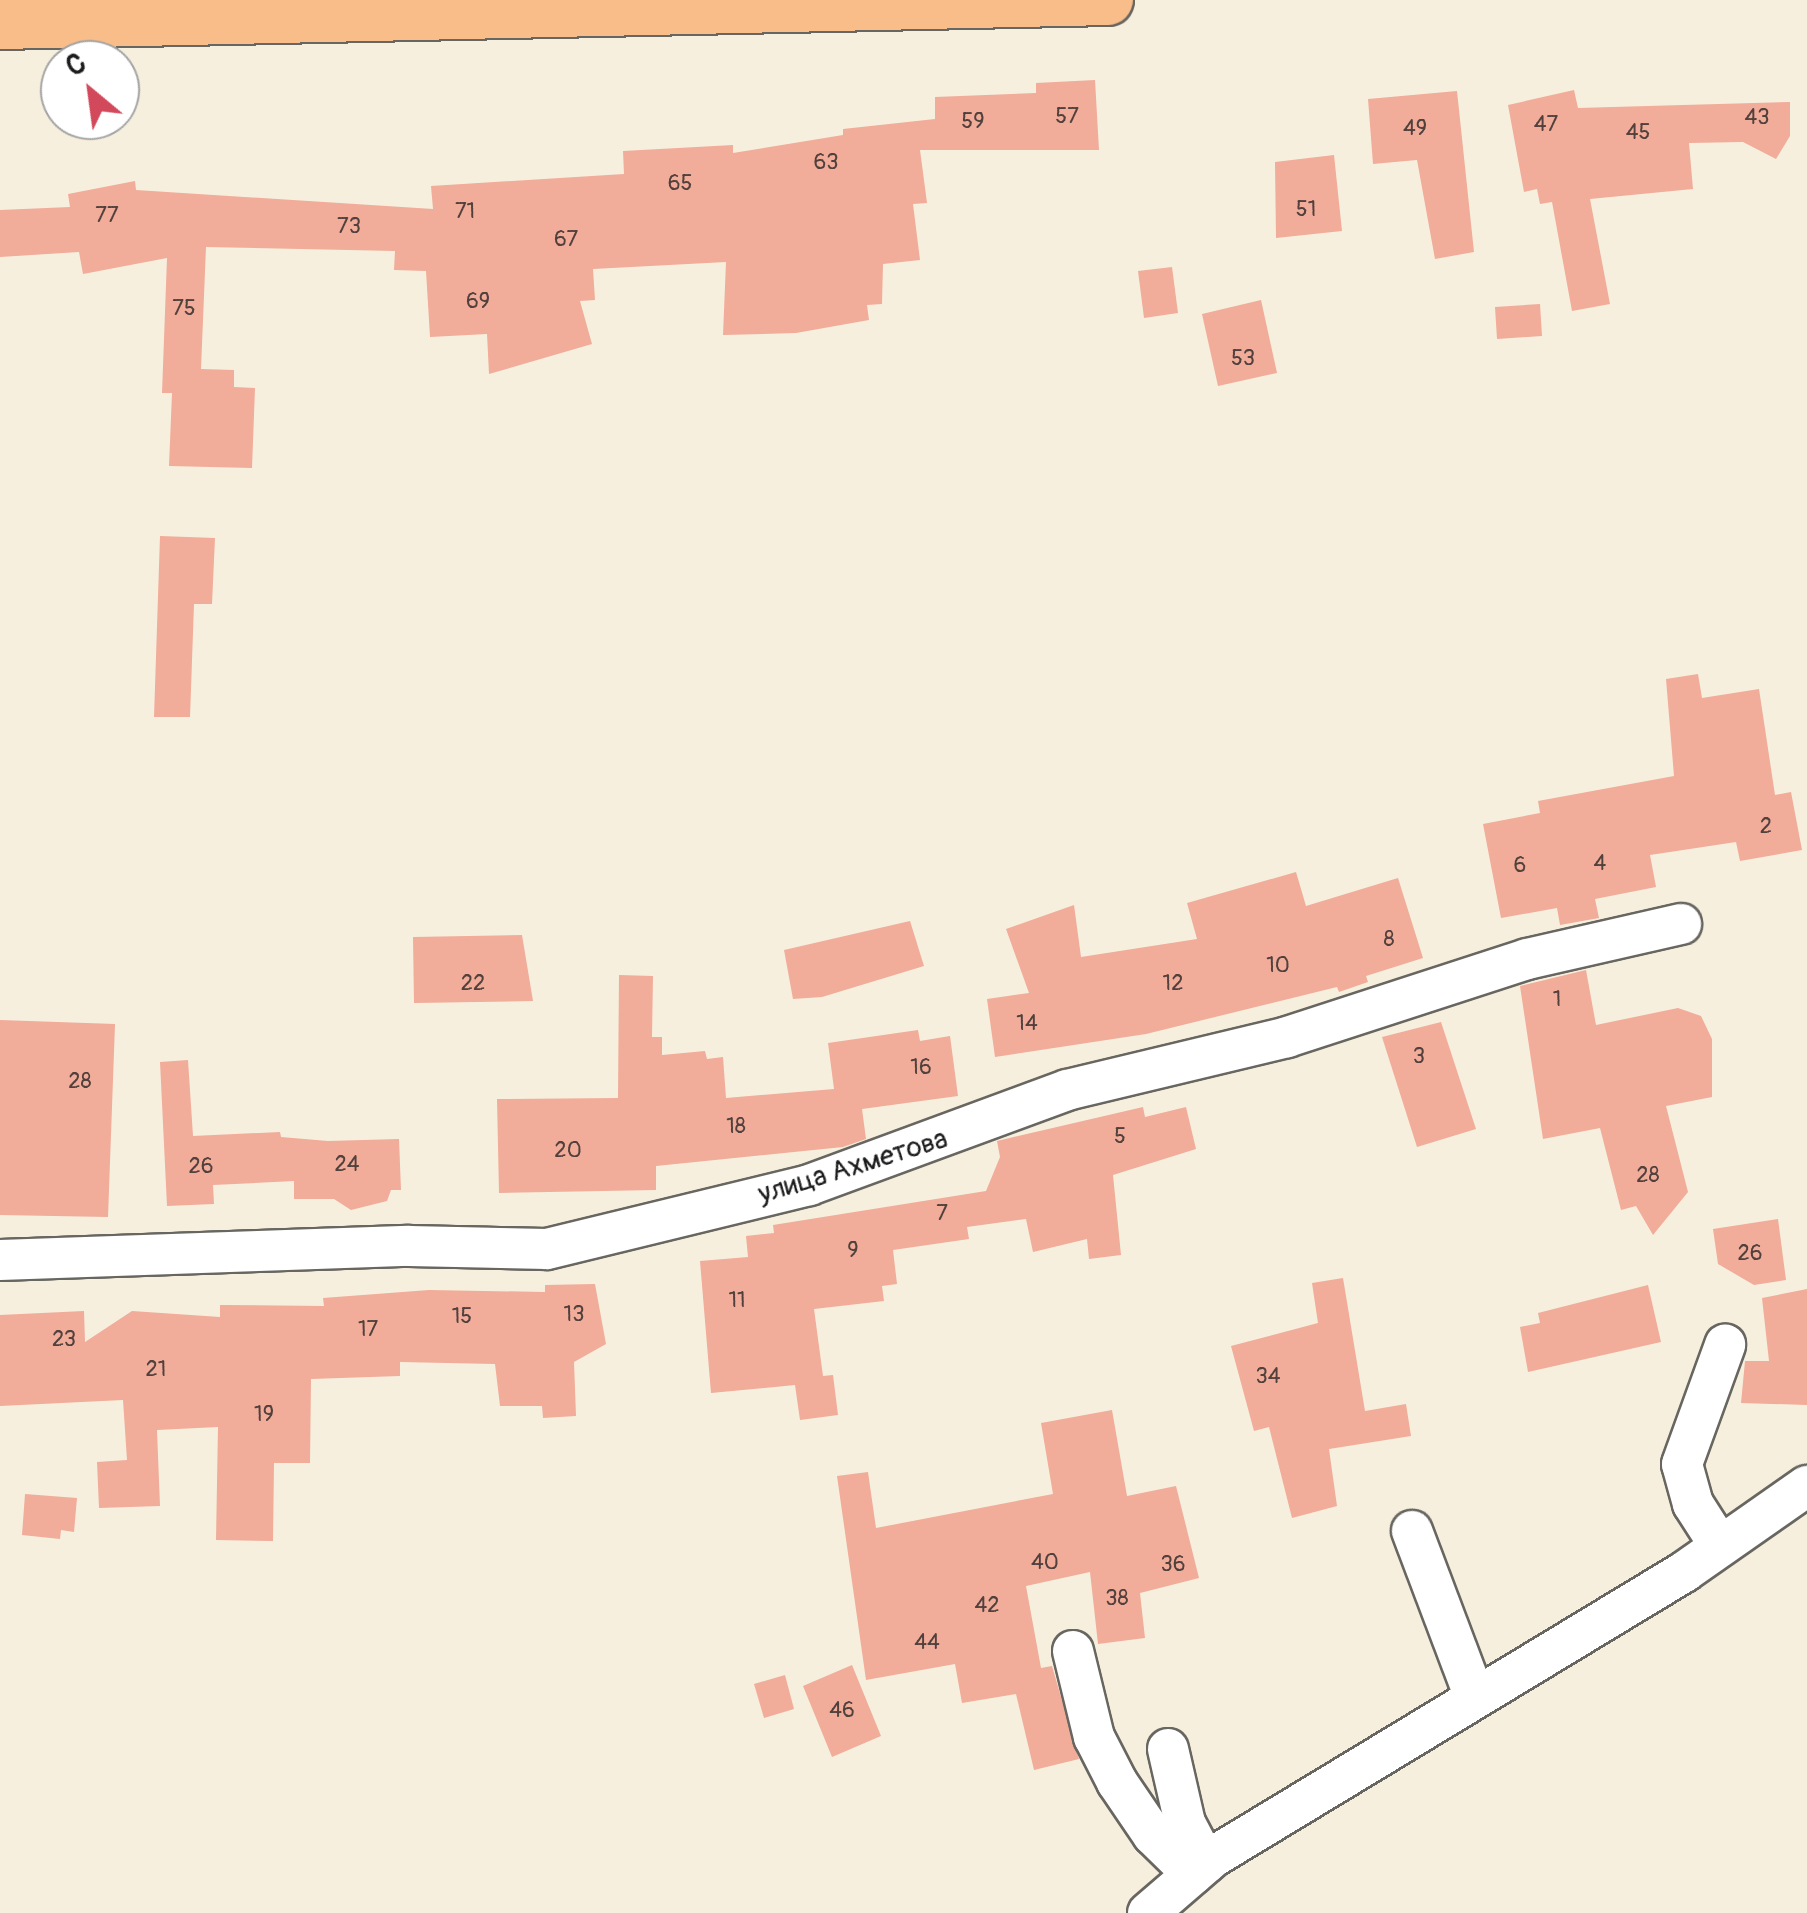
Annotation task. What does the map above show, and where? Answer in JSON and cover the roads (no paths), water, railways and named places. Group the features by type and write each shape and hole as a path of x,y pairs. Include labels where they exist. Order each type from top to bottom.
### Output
{"main road":[{"path":"0,24 1108,0"}],"street":[{"name":"улица Ахметова","path":"0,1260 409,1246 547,1249 809,1185 946,1140 1068,1090 1287,1037 1527,959 1680,924"},
{"path":"1720,1546 1693,1504 1682,1464 1726,1345"},
{"path":"1148,1913 1200,1868 1720,1546 1807,1486"},
{"path":"1412,1531 1475,1698"},
{"path":"1073,1651 1094,1737 1117,1782 1153,1835 1200,1868"},
{"path":"1168,1749 1200,1868"}]}
